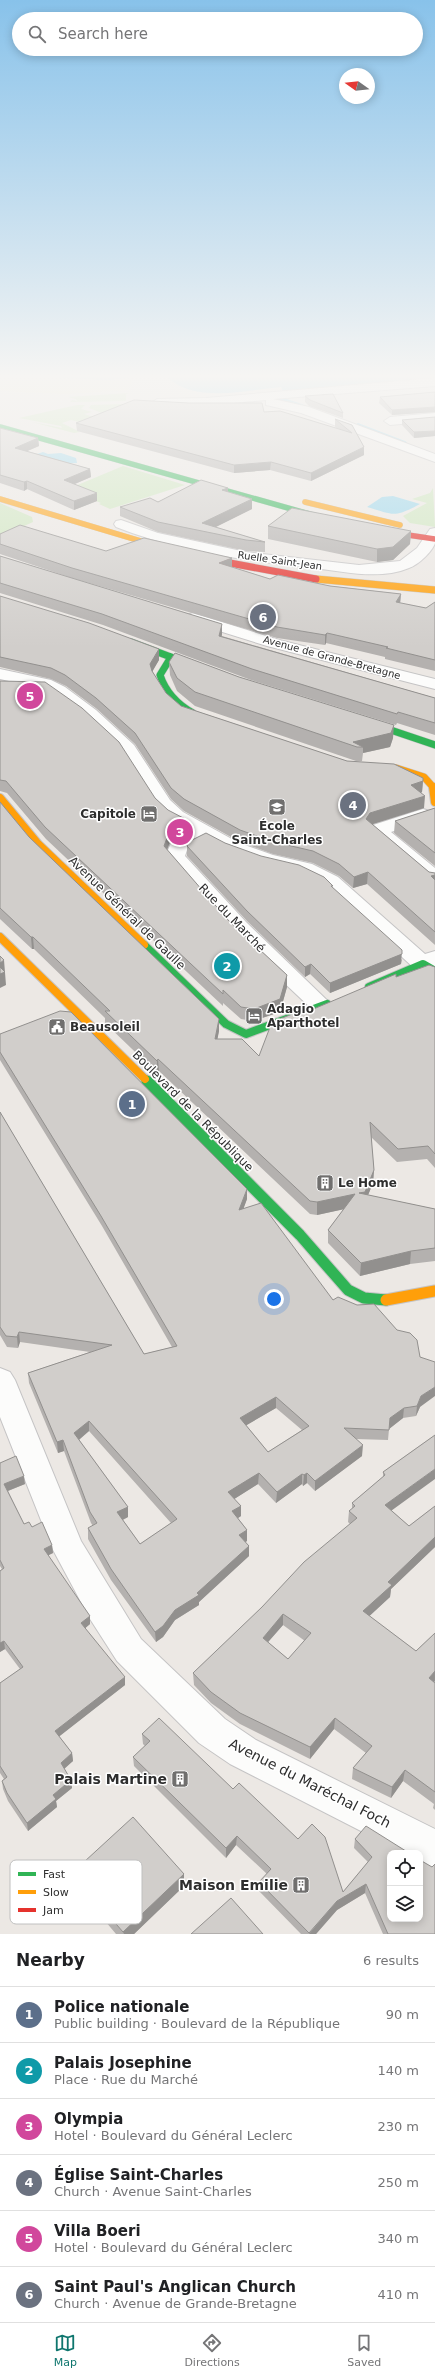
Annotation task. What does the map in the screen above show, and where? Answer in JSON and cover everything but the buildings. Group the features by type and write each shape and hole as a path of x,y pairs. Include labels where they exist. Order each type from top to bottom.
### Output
{"main road":[{"path":"153,467 326,519"},
{"path":"293,498 368,518 420,528 434,535"},
{"path":"0,499 69,520 138,541 170,553 103,539 69,520"},
{"path":"369,528 413,536 434,535"},
{"path":"413,536 420,528"},
{"path":"352,592 301,585 194,559 317,579 435,590"},
{"path":"230,564 435,584"},
{"path":"119,637 210,671"},
{"path":"171,657 160,675 165,690 177,704 201,716"},
{"path":"351,717 435,745"},
{"path":"386,767 402,769 415,774 431,784 434,789 432,795 434,807"},
{"name":"Avenue Général de Gaulle","path":"0,798 38,844 226,1024 246,1034 329,1004"},
{"name":"Boulevard de la République","path":"0,937 144,1077 300,1236 348,1290 364,1298 390,1300 435,1292"},
{"path":"361,990 431,964"}],"street":[{"name":"Ruelle Saint-Jean","path":"122,524 154,537 246,556 360,568 389,568 405,565 422,551 434,535"},
{"name":"Avenue de Grande-Bretagne","path":"176,613 273,643 435,684"},
{"path":"272,655 376,686"},
{"path":"0,674 45,684 59,691 90,714 128,749 163,804 176,816 207,833 257,856 317,873 331,881 431,964"},
{"path":"434,807 378,830 435,878"},
{"name":"Rue du Marché","path":"207,833 178,847 175,857 238,927 329,1004"},
{"name":"Avenue du Maréchal Foch","path":"0,1380 68,1548 102,1608 129,1650 212,1731 243,1752 392,1826 421,1842 435,1853"}],"green space":[{"path":"120,467 127,467 185,485 110,509 99,504 101,503 71,491 56,494"},
{"path":"433,488 435,527 410,523 403,516 427,503 412,499 430,493"},
{"path":"0,503 32,517 33,522 0,537"}],"water":[{"path":"393,496 420,504 405,512 394,514 367,507 382,497"}],"traffic: fast":[{"path":"143,467 320,517"},
{"path":"131,642 200,668"},
{"path":"171,657 160,675 162,682 172,698 181,706 193,713"},
{"path":"364,721 435,745"},
{"path":"144,945 226,1024 246,1034 327,1004"},
{"path":"369,987 423,964 435,971"},
{"path":"145,1079 300,1235 348,1290 364,1298 386,1300"}],"traffic: slow":[{"path":"0,499 164,548"},
{"path":"305,502 400,525"},
{"path":"316,579 435,590"},
{"path":"396,768 418,774 429,781 434,789 435,802"},
{"path":"0,798 38,844 144,945"},
{"path":"0,937 145,1079"},
{"path":"386,1300 435,1291"}],"traffic: jam":[{"path":"381,531 435,539"},
{"path":"203,558 316,579"}],"place":[{"name":"Saint Paul's Anglican Church","path":"263,617"},
{"name":"Villa Boeri","path":"30,696"},
{"name":"Église Saint-Charles","path":"353,805"},
{"name":"École Saint-Charles","path":"277,807"},
{"name":"Capitole","path":"149,814"},
{"name":"Olympia","path":"180,832"},
{"name":"Palais Josephine","path":"227,966"},
{"name":"Adagio Aparthotel","path":"254,1016"},
{"name":"Beausoleil","path":"57,1027"},
{"name":"Police nationale","path":"132,1104"},
{"name":"Le Home","path":"325,1183"},
{"name":"Palais Martine","path":"180,1779"},
{"name":"Maison Emilie","path":"301,1885"}]}
